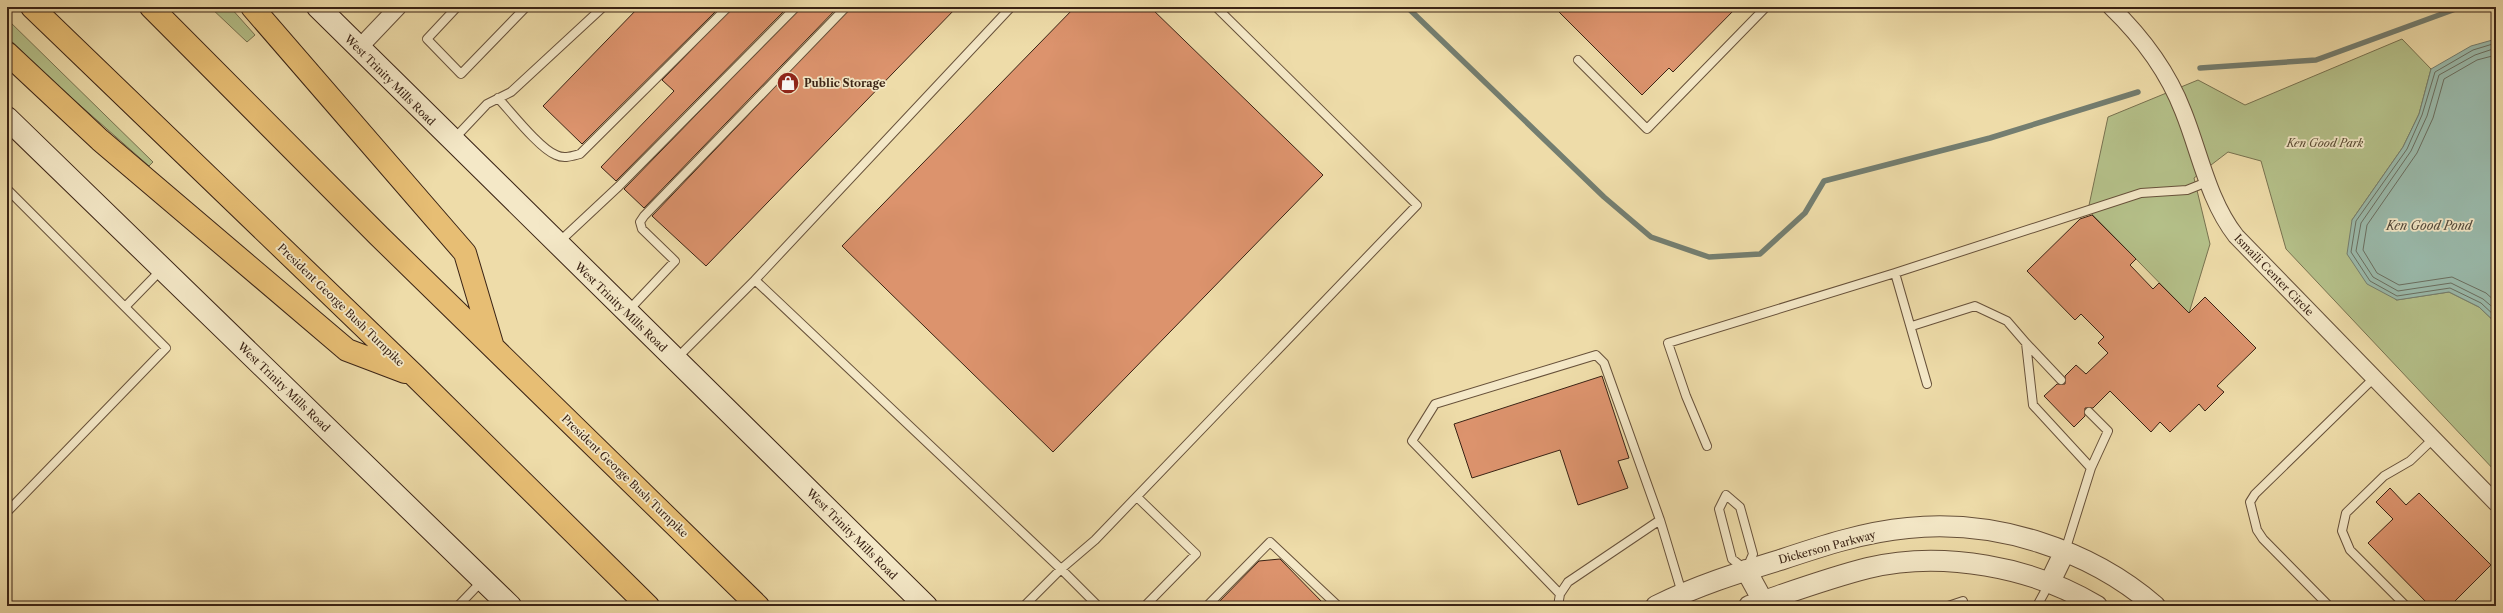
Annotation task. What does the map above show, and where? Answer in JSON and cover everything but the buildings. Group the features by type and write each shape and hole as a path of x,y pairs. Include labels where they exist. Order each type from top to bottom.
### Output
{"highway":[{"name":"President George Bush Turnpike","path":"32,7 414,375 648,606"},
{"name":"President George Bush Turnpike","path":"151,7 379,236 758,606"},
{"path":"252,7 465,253 492,346"},
{"path":"7,53 100,140 347,350 414,375"}],"main road":[{"name":"West Trinity Mills Road","path":"318,7 358,49 926,606"},
{"name":"West Trinity Mills Road","path":"7,118 510,606"}],"street":[{"path":"358,49 398,7"},
{"name":"Ismaili Center Circle","path":"2111,7 2134,30 2158,66 2183,110 2207,182 2224,222 2433,439 2496,502"},
{"name":"Dickerson Parkway","path":"1656,606 1686,600 1746,570 1860,536 1908,528 1952,526 2008,533 2065,551 2106,572 2142,595 2155,606"},
{"path":"2050,582 2065,551"},
{"path":"1746,570 1756,603 1869,568 1914,562 1976,562 2050,582 2097,606"}],"lane":[{"path":"457,7 427,39 461,74 526,7"},
{"path":"452,141 488,104 511,92 603,7"},
{"path":"498,98 544,147 556,155 568,158 580,154 728,7"},
{"path":"557,244 619,186 796,7"},
{"path":"627,312 675,261 642,230 640,222 644,216 846,7"},
{"path":"675,360 756,280 1010,7"},
{"path":"1024,606 1061,569 1095,540 1417,205 1216,7"},
{"path":"1578,60 1647,129 1766,7"},
{"path":"1707,446 1686,396 1668,343 1895,273 2141,193 2187,190 2207,182"},
{"path":"7,189 166,348 8,509"},
{"path":"125,307 162,269"},
{"path":"1895,273 1912,326 1927,384"},
{"path":"756,280 1061,569 1098,606"},
{"path":"1912,326 1975,306 2007,321 2061,380"},
{"path":"2026,343 2033,405 2092,468"},
{"path":"1560,594 1412,441 1435,404 1596,355 1604,363 1660,520 1686,600"},
{"path":"2329,606 2263,539 2257,530 2250,502 2255,494 2374,378"},
{"path":"2065,551 2092,468 2108,431 2090,412"},
{"path":"2406,606 2350,550 2342,531 2346,514 2384,476 2410,461 2433,439"},
{"path":"1726,495 1740,507 1753,554 1746,570 1732,559 1719,510 1726,495"},
{"path":"1137,497 1196,554 1145,606"},
{"path":"1558,606 1560,594 1568,582 1660,520"},
{"path":"1207,606 1270,542 1338,606"},
{"path":"458,606 484,580"},
{"path":"2037,606 2050,582"},
{"path":"1948,606 1963,601"}],"green space":[{"path":"210,7 230,7 255,35 247,42"},
{"path":"7,19 153,162 149,166 57,85 7,37"},
{"name":"Ken Good Park","path":"2402,39 2431,69 2419,114 2403,147 2352,220 2396,300 2449,292 2479,307 2496,323 2496,472 2286,249 2261,161 2228,152 2194,178 2210,244 2189,313 2088,210 2108,117 2198,80 2245,105"}],"water":[{"name":"Ken Good Pond","path":"2496,39 2496,323 2479,307 2449,292 2397,300 2367,284 2347,254 2352,220 2403,147 2419,114 2431,69 2471,46"}],"waterway":[{"path":"1407,7 1604,197 1651,237 1709,257 1760,254 1805,213 1824,181 1990,138 2138,92"},
{"path":"2200,68 2316,60 2461,7"}],"place":[{"name":"Public Storage","path":"788,83"}]}
